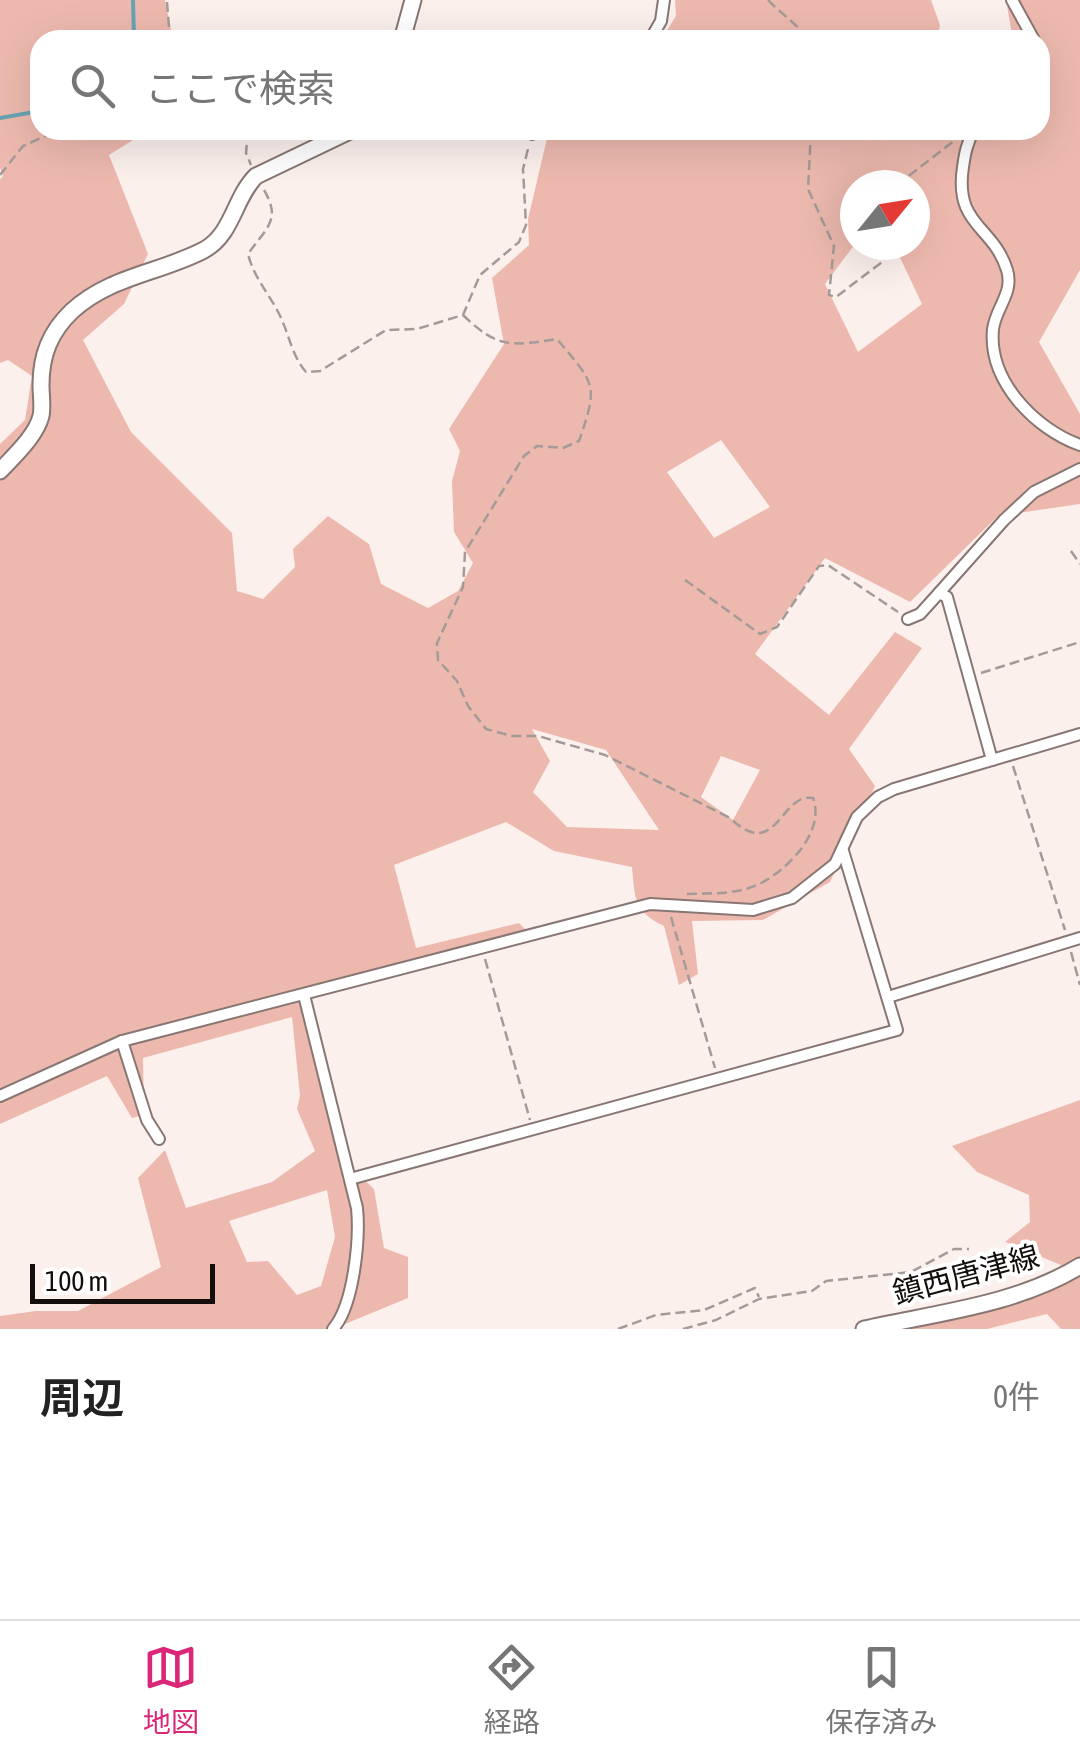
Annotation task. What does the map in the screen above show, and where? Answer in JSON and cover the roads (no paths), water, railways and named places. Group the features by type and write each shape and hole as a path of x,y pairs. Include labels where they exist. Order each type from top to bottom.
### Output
{"street":[{"path":"405,30 413,0"},
{"path":"656,30 664,0"},
{"path":"1012,0 1028,30"},
{"path":"0,471 25,444 41,418 46,344 72,311 116,282 204,250 222,235 256,176 331,140"},
{"path":"968,140 960,188 963,204 1003,259 1009,274 1008,291 994,324 993,348 1002,376 1030,415 1057,437 1080,445"},
{"path":"908,619 920,614 1034,492 1080,469"},
{"path":"939,593 947,597 951,606 992,760"},
{"path":"0,1096 122,1041 664,903 720,910 773,906 792,898 835,864 857,818 878,797 1080,734"},
{"path":"350,1179 897,1030 843,851"},
{"path":"888,997 1074,940"},
{"path":"304,995 350,1179 360,1238 345,1304 332,1329"},
{"path":"122,1041 146,1120 158,1139"},
{"name":"鎮西唐津線","path":"864,1329 1011,1297 1053,1283 1080,1266"}],"waterway":[{"path":"133,0 134,30"},
{"path":"0,118 30,113"}]}
